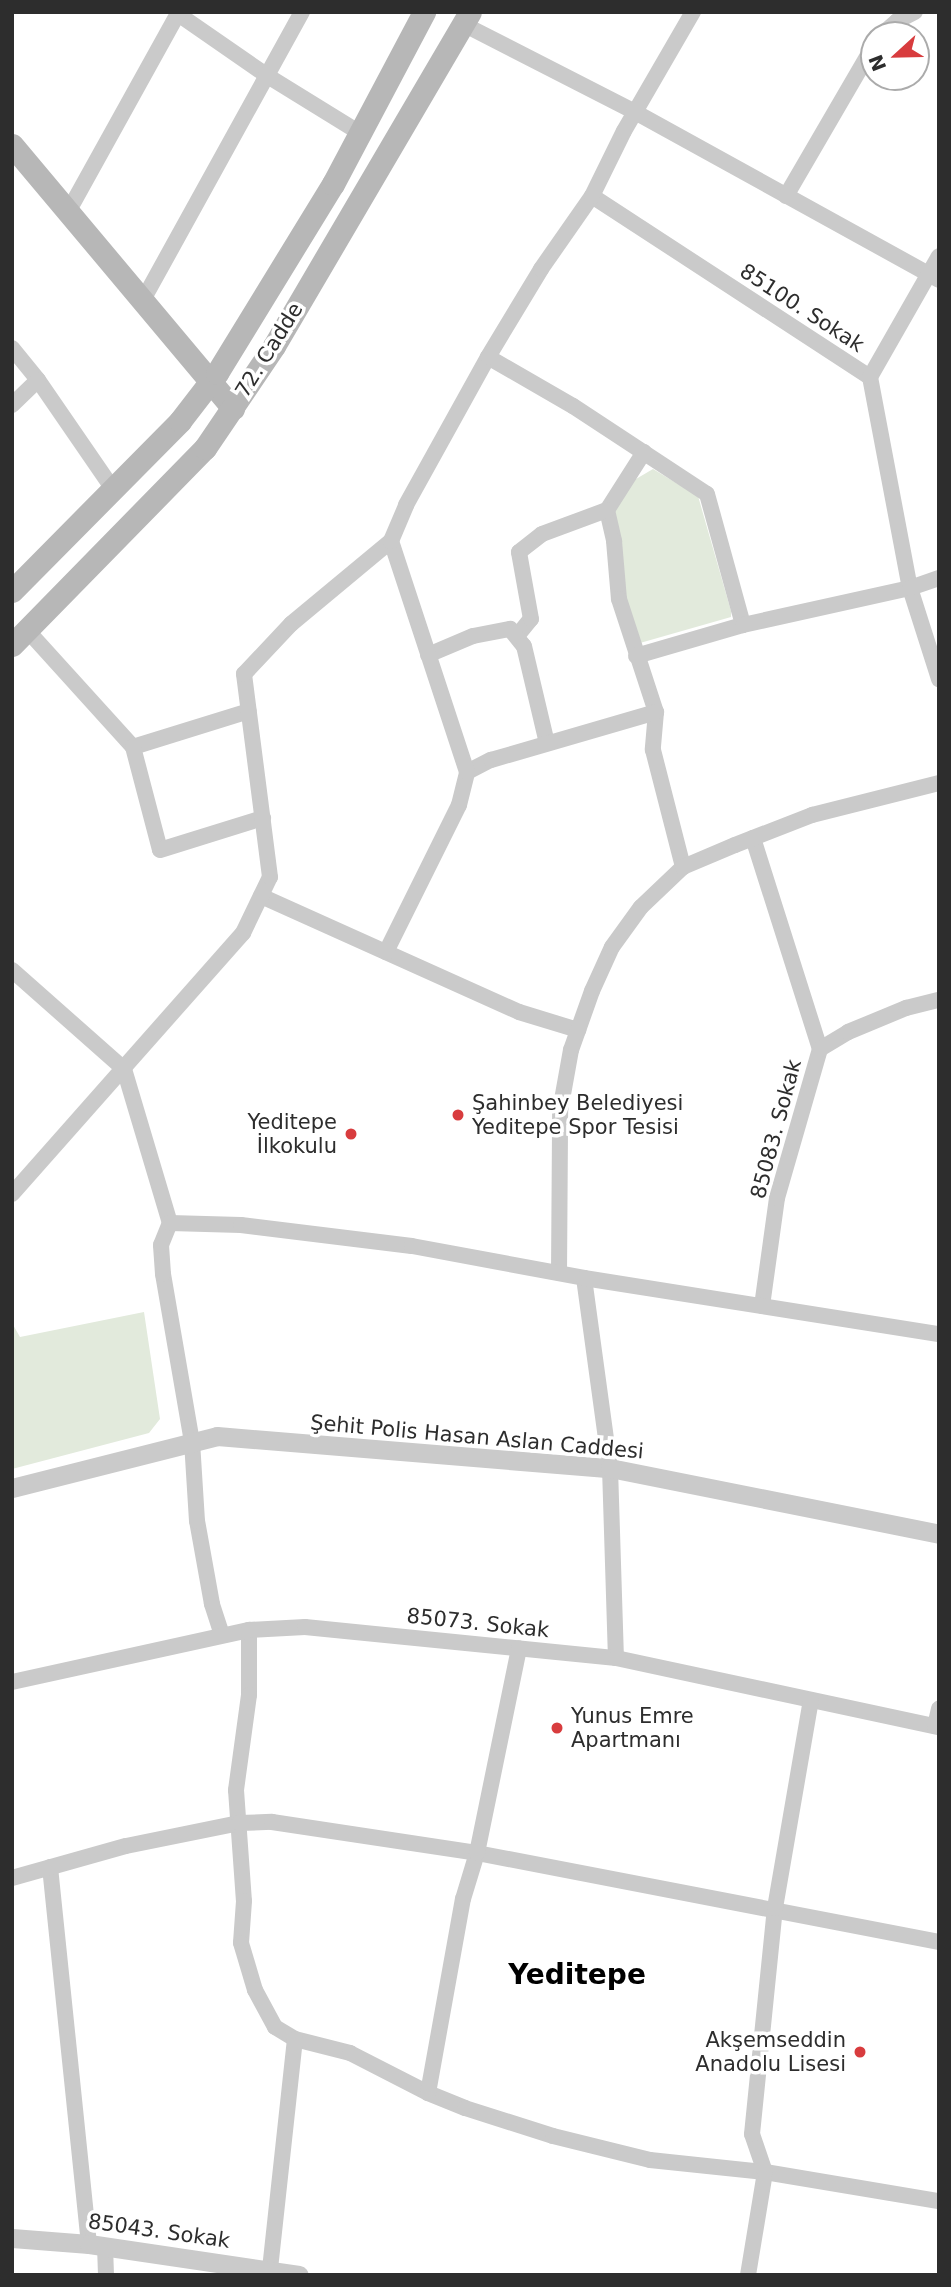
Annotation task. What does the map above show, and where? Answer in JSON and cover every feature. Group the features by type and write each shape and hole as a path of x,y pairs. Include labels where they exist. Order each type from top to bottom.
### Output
{"main road":[{"path":"12,591 180,421 211,381 333,184 424,12"},
{"name":"72. Cadde","path":"20,637 205,448 274,346 370,178 467,18"},
{"path":"16,156 68,212 233,408"}],"street":[{"path":"143,300 302,12"},
{"path":"12,1195 243,933 270,877 244,674 291,624 391,541 406,505 488,357 541,269 592,196 635,112 693,12"},
{"path":"897,21 915,12"},
{"path":"68,212 179,13 266,75 360,133"},
{"path":"467,18 934,277"},
{"path":"786,196 860,69"},
{"name":"85100. Sokak","path":"592,196 870,377 910,588 939,679"},
{"path":"870,377 934,277 939,256"},
{"path":"12,348 38,380 113,489"},
{"path":"488,357 644,452 707,495 743,625"},
{"path":"12,405 38,380"},
{"path":"517,636 531,619 519,552 542,534 607,510 644,452"},
{"path":"607,510 614,541 620,599 656,712 653,750 683,867"},
{"path":"386,952 459,805 467,772 391,541"},
{"path":"636,656 743,625 910,588 939,578"},
{"path":"428,655 472,636 510,629 524,646 547,743"},
{"path":"20,637 133,747 160,849 263,818"},
{"path":"133,747 249,711"},
{"path":"467,772 491,760 656,712"},
{"path":"559,1273 560,1111 571,1050 612,947 641,907 683,867 812,815 939,783"},
{"path":"753,838 820,1049"},
{"path":"261,896 519,1012 579,1030"},
{"path":"12,970 124,1069 170,1223 161,1245 163,1274 192,1442 197,1521 212,1604 222,1636"},
{"name":"85083. Sokak","path":"762,1306 777,1198 820,1049 848,1032 895,1013 939,1000"},
{"path":"170,1223 242,1225 412,1246 584,1278 938,1334 939,1317"},
{"path":"584,1278 610,1468 616,1658"},
{"name":"Şehit Polis Hasan Aslan Caddesi","path":"12,1489 217,1436 610,1468 939,1534"},
{"name":"85073. Sokak","path":"12,1682 249,1630 305,1628 616,1658 937,1726"},
{"path":"249,1630 249,1695 236,1790 244,1901 241,1943 255,1990 275,2027 295,2039 350,2053 428,2093 553,2136 650,2160 765,2172 939,2201"},
{"path":"428,2093 463,1899 477,1853 519,1648"},
{"path":"748,2275 765,2172 752,2134 775,1908 811,1700"},
{"path":"937,1726 939,1708"},
{"path":"12,1878 126,1846 239,1823 272,1822 477,1853 775,1908 939,1942"},
{"path":"50,1867 97,2245 106,2275"},
{"path":"270,2269 295,2039"},
{"name":"85043. Sokak","path":"12,2238 97,2245 239,2270 270,2269 299,2275"}],"shaded area":[{"path":"653,469 698,496 731,617 640,643 606,532 624,486"},
{"path":"144,1312 160,1419 149,1433 12,1469 12,1323 20,1337"}],"place":[{"name":"Şahinbey Belediyesi Yeditepe Spor Tesisi","path":"458,1115"},
{"name":"Yeditepe İlkokulu","path":"351,1134"},
{"name":"Yunus Emre Apartmanı","path":"557,1728"},
{"name":"Akşemseddin Anadolu Lisesi","path":"860,2052"}],"district":[{"name":"Yeditepe","path":"577,1975"}]}
